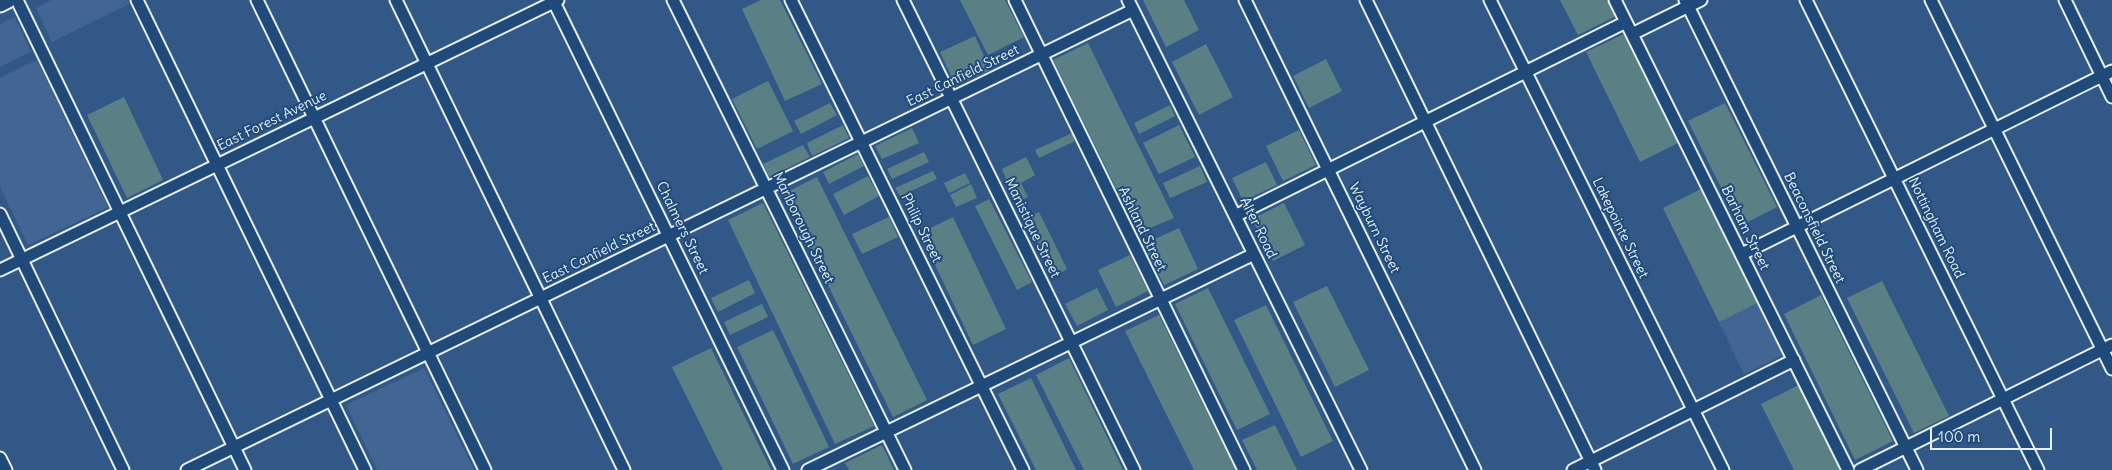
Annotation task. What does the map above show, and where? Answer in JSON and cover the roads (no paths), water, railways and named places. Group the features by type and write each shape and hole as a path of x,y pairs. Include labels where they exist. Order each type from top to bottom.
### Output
{"main road":[{"path":"0,4 8,0"}],"street":[{"path":"17,0 245,470"},
{"path":"137,0 364,470"},
{"path":"257,0 486,470"},
{"path":"396,0 624,470"},
{"name":"Marlborough Street","path":"673,0 905,470"},
{"name":"Philip Street","path":"791,0 1023,470"},
{"name":"Manistique Street","path":"903,0 1134,470"},
{"name":"Ashland Street","path":"1015,0 1244,470"},
{"name":"Wayburn Street","path":"1245,0 1476,470"},
{"path":"1366,0 1592,466"},
{"name":"Lakepointe Street","path":"1490,0 1723,470"},
{"name":"Barham Street","path":"1616,0 1848,470"},
{"path":"1632,34 1686,3 1701,0"},
{"name":"Nottingham Road","path":"1806,0 2038,470"},
{"path":"1931,0 1994,129 2107,348 2112,369"},
{"path":"2065,0 2107,74 2112,97"},
{"name":"East Forest Avenue","path":"0,270 555,1"},
{"name":"Chalmers Street","path":"555,1 783,470"},
{"name":"Beaconsfield Street","path":"1686,3 1917,470"},
{"name":"East Canfield Street","path":"187,470 951,99 1041,54 1130,5"},
{"name":"Alter Road","path":"1130,5 1361,470"},
{"path":"1235,216 1626,22"},
{"path":"1742,254 2107,74"},
{"path":"0,214 123,470"},
{"path":"808,470 1072,344 1254,254"},
{"path":"1860,470 2107,348"},
{"path":"1573,470 1592,466 1693,410 1794,360"},
{"path":"0,458 6,470"}]}
